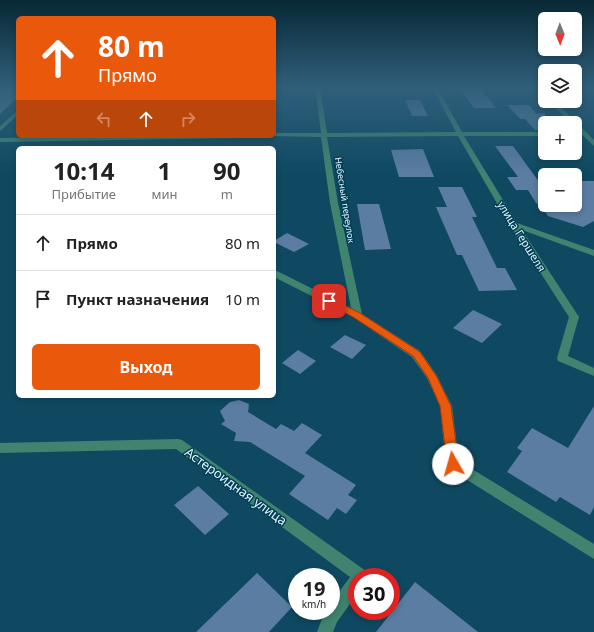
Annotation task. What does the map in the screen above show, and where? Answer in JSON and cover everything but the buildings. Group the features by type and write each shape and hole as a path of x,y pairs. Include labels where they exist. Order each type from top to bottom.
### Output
{"street":[{"path":"0,129 13,116"},
{"name":"Небесный переулок","path":"322,116 334,204 357,315"},
{"name":"улица Гершеля","path":"450,116 513,224 574,317 562,358 594,372"},
{"path":"276,135 538,134"},
{"path":"583,134 594,134"},
{"path":"583,134 594,144"},
{"path":"1,139 47,138"},
{"path":"41,146 47,138"},
{"path":"513,224 594,253"},
{"path":"276,274 357,315 416,354 432,377 446,406 453,464 594,552"},
{"name":"Астероидная улица","path":"0,448 178,444 348,570"},
{"path":"325,632 331,617 348,593"}],"route":[{"path":"329,301 357,315 416,354 432,377 446,406 453,464"}]}
